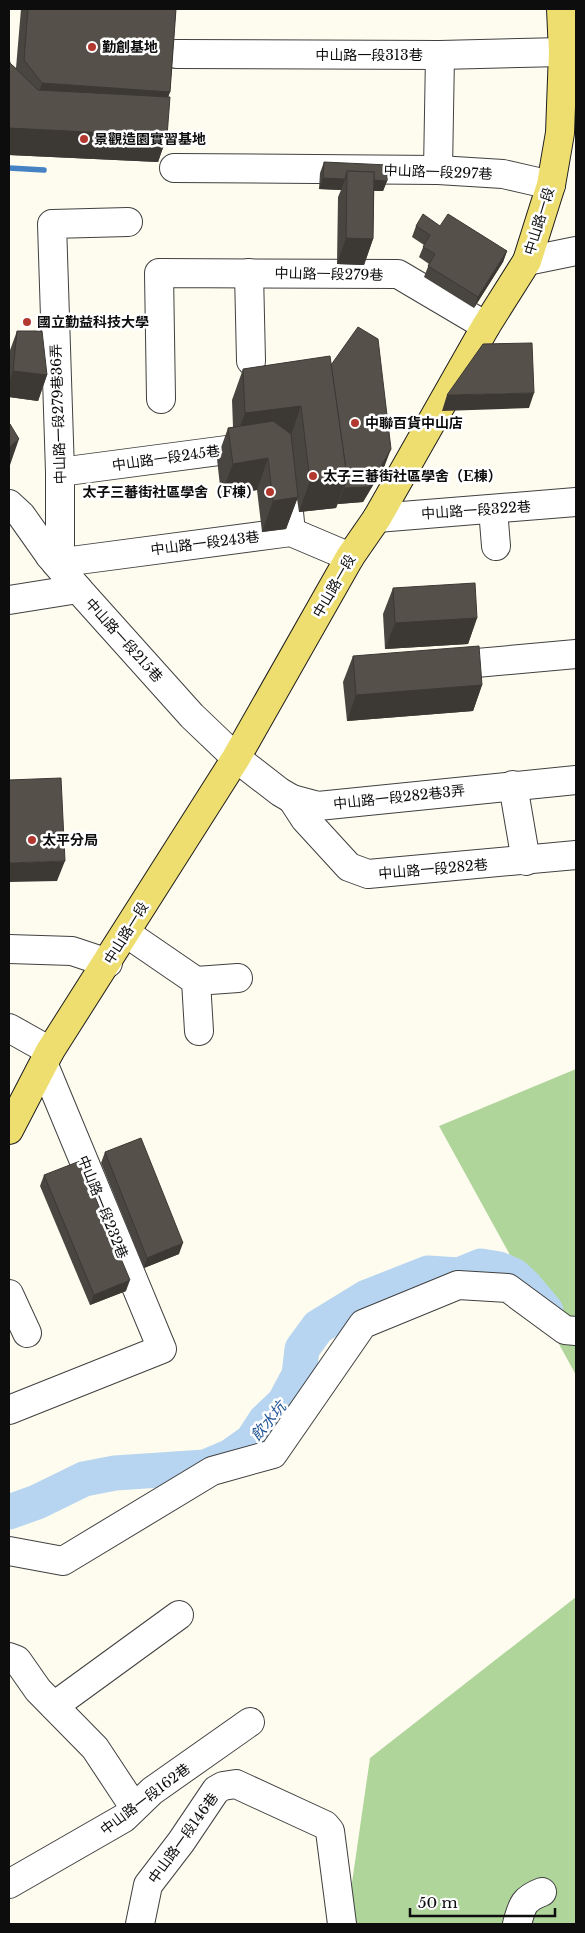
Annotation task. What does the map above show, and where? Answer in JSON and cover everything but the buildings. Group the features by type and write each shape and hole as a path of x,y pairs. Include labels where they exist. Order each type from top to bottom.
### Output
{"main road":[{"name":"中山路一段","path":"9,1130 47,1058 236,758 350,557 376,518 486,326 527,261 568,132 561,9"}],"street":[{"name":"中山路一段313巷","path":"176,54 440,55 563,52"},
{"path":"438,170 440,55"},
{"name":"中山路一段297巷","path":"174,168 438,170 504,174 551,185"},
{"name":"中山路一段279巷36弄","path":"53,559 60,546 60,472 52,224 128,222"},
{"path":"527,261 576,251"},
{"name":"中山路一段279巷","path":"160,399 159,273 398,274 486,326"},
{"path":"249,273 251,360"},
{"name":"中山路一段245巷","path":"60,472 261,446 283,456 291,532"},
{"name":"中山路一段322巷","path":"376,518 576,502"},
{"path":"494,509 496,546"},
{"name":"中山路一段215巷","path":"15,510 78,589 192,716 236,758"},
{"path":"291,532 350,557"},
{"name":"中山路一段243巷","path":"53,559 291,532"},
{"path":"9,600 78,589"},
{"path":"421,668 576,654"},
{"name":"中山路一段282巷3弄","path":"236,758 292,799 318,806 576,780"},
{"path":"514,785 526,861"},
{"name":"中山路一段282巷","path":"292,799 305,819 350,867 368,874 576,855"},
{"path":"126,933 196,981 238,978"},
{"path":"9,949 72,951 108,963"},
{"path":"196,981 199,1031"},
{"path":"9,1028 47,1058"},
{"name":"中山路一段232巷","path":"9,1410 162,1349 47,1058"},
{"path":"9,1551 63,1561 212,1471 273,1454 363,1324 458,1285 508,1288 565,1330 576,1330"},
{"path":"9,1294 26,1333"},
{"path":"54,1706 179,1615"},
{"path":"9,1657 17,1660 38,1690 95,1748 134,1807"},
{"name":"中山路一段162巷","path":"9,1884 124,1818 152,1792 250,1722"},
{"name":"中山路一段146巷","path":"140,1924 148,1885 181,1842 216,1790 223,1786 236,1784 325,1825 330,1831 342,1924"},
{"path":"517,1924 522,1906 530,1896 542,1892"}],"green space":[{"path":"576,1069 576,1375 439,1126"},
{"path":"576,1597 576,1924 346,1924 370,1758"}],"waterway":[{"path":"9,168 44,170"},
{"name":"飲水坑","path":"9,1512 37,1502 84,1479 115,1473 205,1467 231,1456 252,1441 265,1421 284,1403 299,1375 302,1349 318,1327 367,1297 428,1273 459,1275 481,1266 499,1269 513,1275 546,1311"}],"place":[{"name":"勤創基地","path":"92,47"},
{"name":"景觀造園實習基地","path":"84,139"},
{"name":"國立勤益科技大學","path":"27,322"},
{"name":"中聯百貨中山店","path":"355,423"},
{"name":"太子三蕃街社區學舍（E棟）","path":"313,476"},
{"name":"太子三蕃街社區學舍（F棟）","path":"270,492"},
{"name":"太平分局","path":"32,840"}]}
